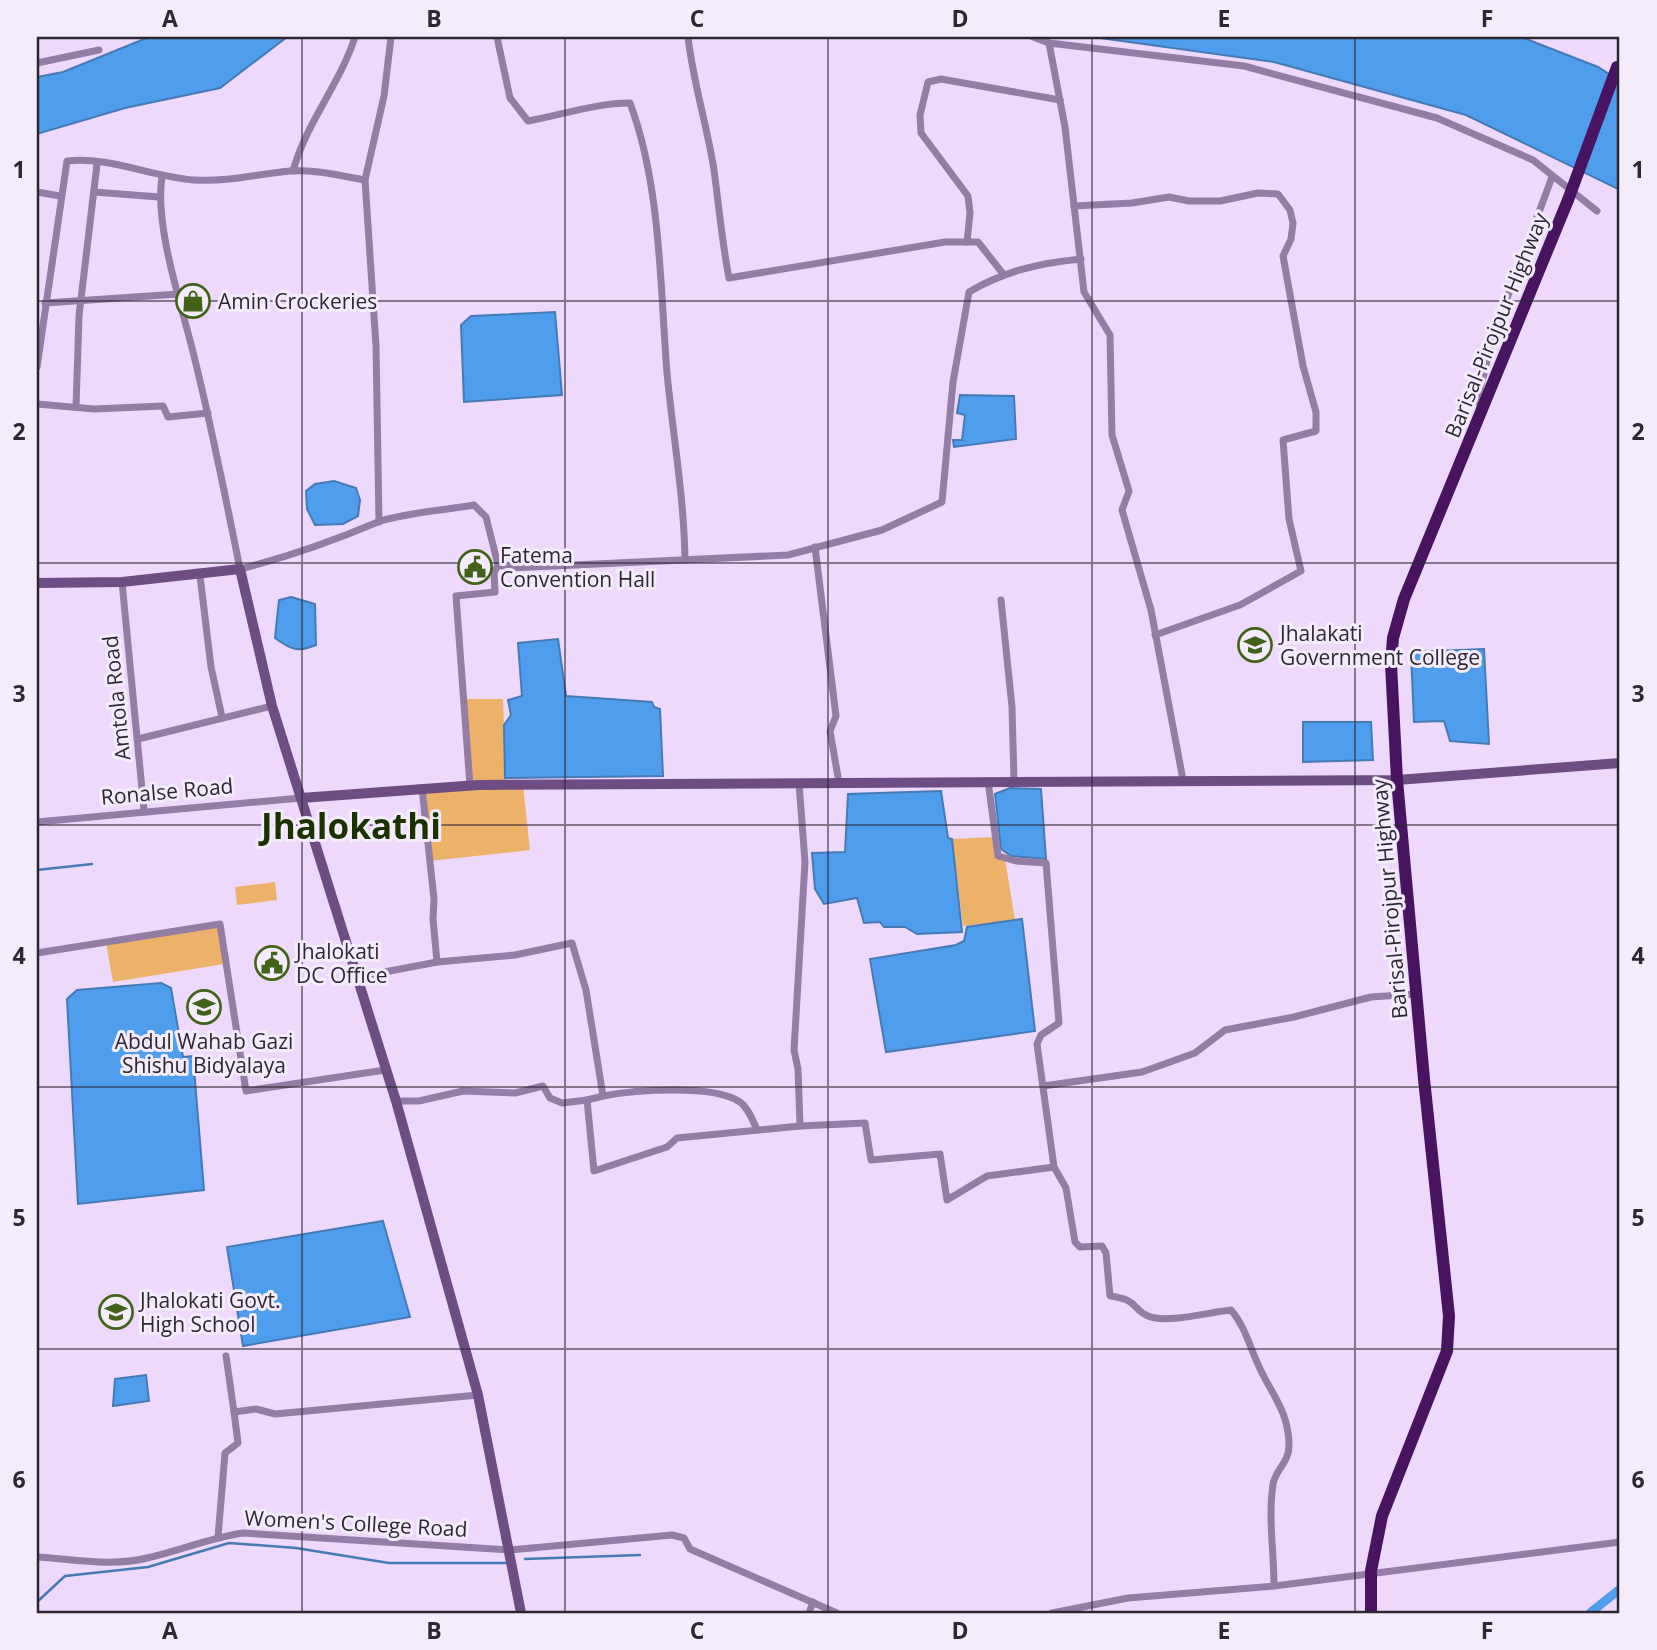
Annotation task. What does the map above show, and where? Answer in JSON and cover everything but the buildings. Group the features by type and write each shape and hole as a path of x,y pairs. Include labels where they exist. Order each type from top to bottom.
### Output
{"highway":[{"name":"Barisal-Pirojpur Highway","path":"1371,1613 1371,1572 1382,1516 1447,1351 1447,1281 1416,994 1397,780 1391,664 1393,638 1405,599 1568,200 1619,61"}],"main road":[{"path":"37,583 122,582 200,576 240,569 272,706 396,1101 478,1395 521,1613"},
{"path":"301,798 470,786 1397,780 1620,763"}],"street":[{"path":"293,171 303,138 346,65 355,37"},
{"path":"379,522 376,346 365,180 384,96 391,37"},
{"path":"497,37 510,98 528,121 582,112 601,105 630,103 640,128 647,163 668,380 684,496 685,559"},
{"path":"688,37 694,87 714,170 719,233 729,278 945,242 978,242 1004,275"},
{"path":"1033,37 1049,43 1244,66 1437,118 1533,160 1597,211"},
{"path":"1049,43 1060,100 1084,292 1110,335 1112,435 1129,491 1122,510 1155,635 1183,780"},
{"path":"37,63 99,50"},
{"path":"967,242 970,213 968,196 921,133 920,115 928,82 941,79 1060,100"},
{"path":"37,367 42,306 67,161 139,168 162,177 236,181 293,171 365,180"},
{"path":"76,407 81,303 97,164"},
{"path":"162,177 159,197 240,569 321,547 379,522 474,505 486,516 498,565 494,573 495,592 456,596 463,654 470,786"},
{"path":"1480,417 1479,394 1493,336 1552,177"},
{"path":"94,191 159,197"},
{"path":"37,192 60,196"},
{"path":"1074,206 1132,203 1169,197 1189,201 1220,201 1258,193 1278,194 1290,210 1293,223 1292,239 1283,256 1303,366 1316,412 1316,431 1283,440 1289,519 1301,571 1240,605 1155,635"},
{"path":"498,565 511,568 788,555 882,530 943,502 948,416 961,320 969,292 1004,275 1040,263 1081,259"},
{"path":"42,306 179,294"},
{"path":"37,404 76,407 163,406 167,417 208,413"},
{"path":"815,547 836,716 830,731 839,783"},
{"path":"200,576 211,667 222,717"},
{"name":"Amtola Road","path":"122,582 144,810"},
{"path":"1001,600 1012,706 1014,781"},
{"path":"138,739 272,706"},
{"path":"988,781 998,856 1016,861 1046,863 1059,1023 1041,1035 1037,1044 1054,1167 1066,1188 1075,1242 1080,1247 1102,1246 1106,1253 1110,1296 1130,1299 1146,1316 1163,1319 1231,1310 1238,1318 1258,1365 1280,1402 1287,1429 1289,1448 1283,1468 1273,1480 1270,1511 1274,1586"},
{"path":"799,783 805,862 794,1050 800,1126"},
{"path":"422,788 434,899 437,962"},
{"name":"Ronalse Road","path":"37,822 144,810 301,798"},
{"path":"37,953 220,924 246,1091 385,1070"},
{"path":"358,977 437,962 515,955 572,943 586,990 603,1096"},
{"path":"1043,1086 1142,1072 1195,1053 1225,1030 1294,1017 1371,997 1416,994"},
{"path":"396,1101 419,1101 463,1091 515,1093 543,1086 550,1098 562,1103 659,1090 722,1097 739,1102 751,1115 757,1130"},
{"path":"587,1100 594,1171 667,1147 677,1138 865,1122 871,1160 940,1154 947,1200 987,1176 1054,1167"},
{"path":"218,1537 225,1453 238,1443 226,1356"},
{"path":"234,1412 256,1409 275,1414 478,1395"},
{"name":"Women's College Road","path":"37,1557 77,1561 144,1559 218,1537 243,1533 510,1550 672,1535 684,1538 690,1549 837,1613"},
{"path":"1052,1613 1080,1605 1128,1598 1274,1586 1620,1542"},
{"path":"809,1613 813,1602"}],"shaded area":[{"path":"464,699 503,699 506,785 523,785 530,850 430,861 422,788 469,787"},
{"path":"995,837 995,845 1005,859 1015,920 963,926 952,839"},
{"path":"275,882 277,900 237,905 235,887"},
{"path":"220,924 224,964 113,982 106,943"}],"water":[{"path":"149,37 287,37 220,88 125,108 37,134 37,77 63,72"},
{"path":"1093,37 1521,37 1598,67 1620,81 1620,190 1466,115 1274,62"},
{"path":"555,312 562,395 464,402 461,325 471,316"},
{"path":"960,395 1014,396 1016,439 954,447 953,440 962,440 965,415 957,413"},
{"path":"334,481 356,488 360,500 358,516 343,524 315,525 307,509 306,491 315,484"},
{"path":"291,597 315,604 316,645 294,649 275,638 279,600"},
{"path":"558,639 566,696 652,702 654,707 660,709 663,776 505,778 504,725 511,715 508,700 522,696 518,643"},
{"path":"1484,649 1489,744 1450,741 1444,721 1414,722 1411,652"},
{"path":"1303,722 1371,722 1373,760 1303,762"},
{"path":"1010,788 1041,789 1046,859 1011,856 1001,849 995,794"},
{"path":"941,791 948,838 952,839 962,932 917,934 905,927 884,927 880,922 864,923 857,898 824,904 815,889 812,853 845,852 848,794"},
{"path":"1022,919 1035,1031 886,1052 870,959 956,945 964,941 967,927"},
{"path":"161,983 171,988 183,1057 193,1056 204,1190 78,1204 67,999 77,990"},
{"path":"383,1221 410,1317 243,1346 227,1247"},
{"path":"146,1375 149,1401 113,1406 115,1379"}],"waterway":[{"path":"37,870 92,864"},
{"path":"37,1602 65,1576 148,1567 229,1543 296,1548 389,1563 505,1563"},
{"path":"525,1559 640,1555"},
{"path":"1590,1613 1620,1589"}],"place":[{"name":"Amin Crockeries","path":"193,301"},
{"name":"Fatema Convention Hall","path":"475,567"},
{"name":"Jhalakati Government College","path":"1255,645"},
{"name":"Jhalokati DC Office","path":"272,963"},
{"name":"Abdul Wahab Gazi Shishu Bidyalaya","path":"204,1007"},
{"name":"Jhalokati Govt. High School","path":"116,1312"}],"district":[{"name":"Jhalokathi","path":"351,825"}]}
